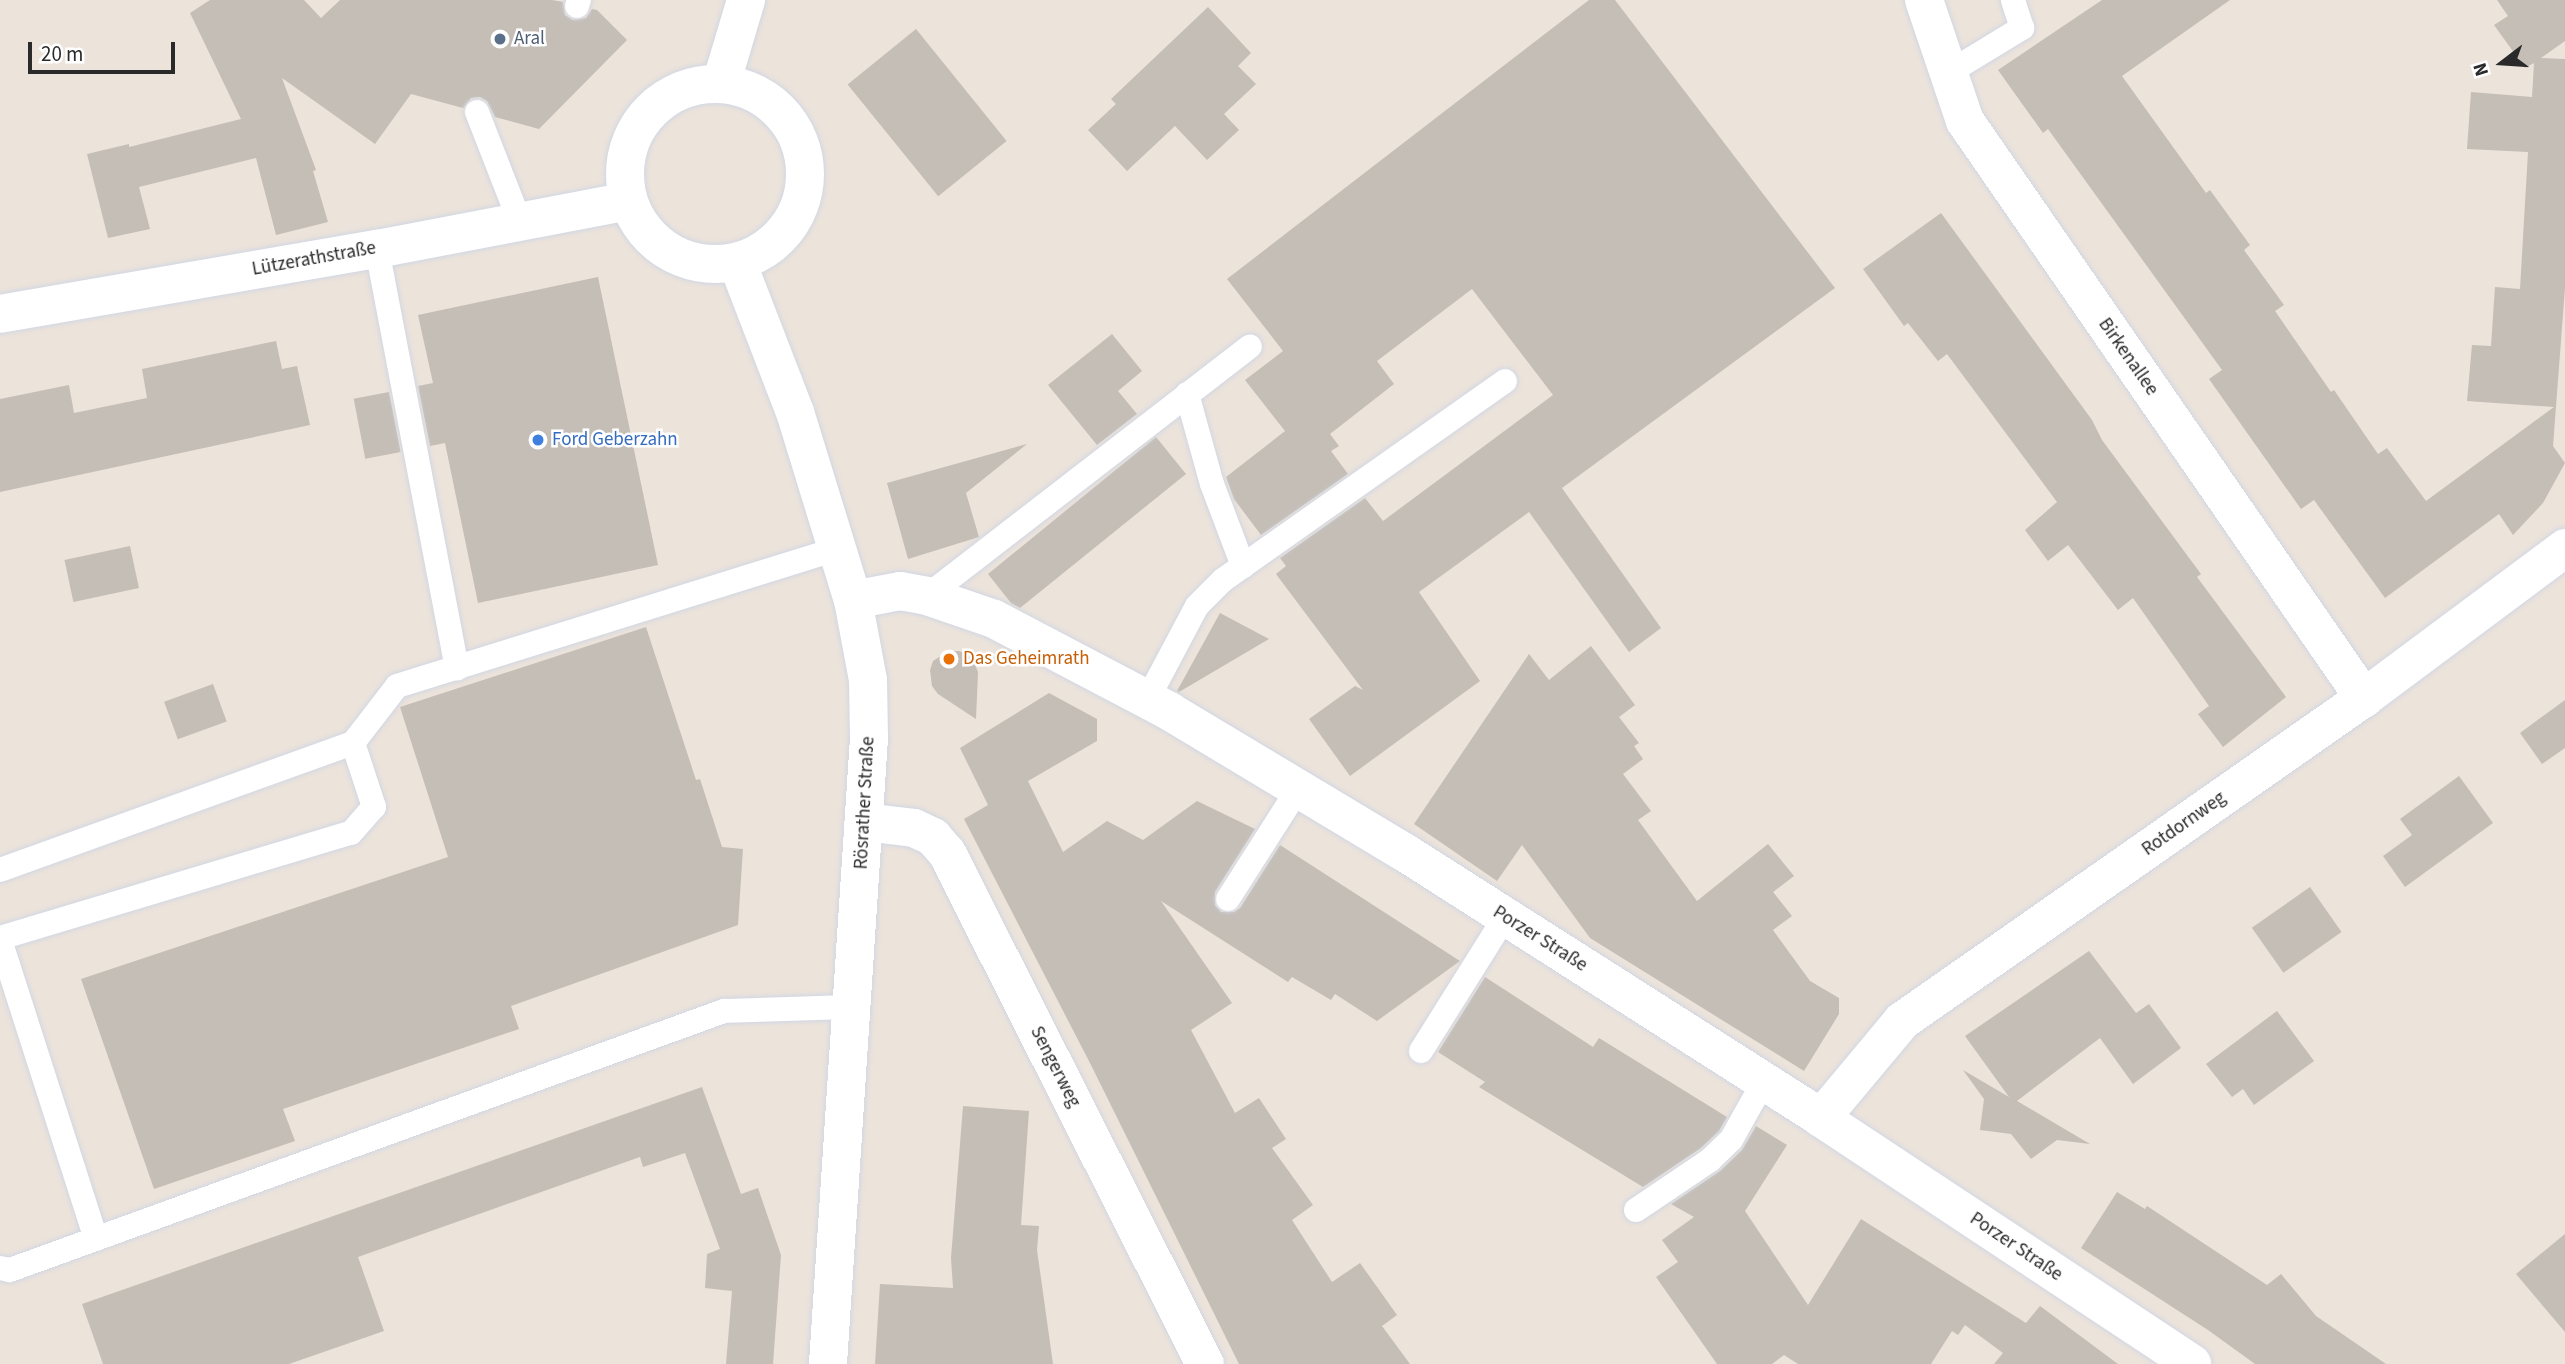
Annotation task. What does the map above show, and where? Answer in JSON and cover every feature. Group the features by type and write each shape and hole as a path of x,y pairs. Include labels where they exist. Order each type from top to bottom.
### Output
{"street":[{"path":"720,84 746,0"},
{"name":"Birkenallee","path":"1924,0 1965,121 2364,698"},
{"path":"720,84 748,90 772,104 791,125 802,152 805,180 799,207 785,232 764,251 737,262 710,265 684,259 659,246 641,226 628,201 624,172 629,144 644,118 665,98 692,87 720,84"},
{"name":"Lützerathstraße","path":"0,314 628,201"},
{"name":"Rösrather Straße","path":"737,262 795,412 853,600 868,680 869,738 828,1364"},
{"name":"Rotdornweg","path":"1821,1118 1902,1021 2364,698 2565,548"},
{"name":"Porzer Straße","path":"853,600 901,592 928,596 994,619 1147,700 1298,789 1764,1081 2192,1364"},
{"name":"Sengerweg","path":"864,822 914,828 933,837 947,853 1205,1364"}],"lane":[{"path":"1948,73 2022,28 2014,0"},
{"path":"477,112 519,220"},
{"path":"377,248 457,668"},
{"path":"928,596 1250,346"},
{"path":"1147,700 1197,606 1223,580 1505,381"},
{"path":"1187,394 1212,484 1243,566"},
{"path":"0,870 353,743 397,686 837,549"},
{"path":"96,1240 0,939 351,833 374,807 353,743"},
{"path":"1228,899 1298,789"},
{"path":"1421,1051 1505,917"},
{"path":"0,1268 10,1270 96,1240 723,1011 853,1007"},
{"path":"1636,1210 1710,1160 1731,1140 1764,1081"}],"building":[{"path":"210,0 304,0 321,18 340,0 552,0 563,2 565,15 573,20 586,18 592,9 597,10 627,40 539,129 495,117 487,101 480,97 471,98 463,108 411,94 375,144 282,78 316,170 313,171 328,222 276,235 256,158 139,187 150,229 108,238 87,154 129,144 129,147 241,119 190,13"},
{"path":"1589,0 1615,0 1835,288 1562,488 1661,628 1629,652 1529,512 1419,592 1480,681 1350,776 1309,719 1355,686 1363,690 1276,574 1286,566 1280,558 1365,498 1383,521 1553,395 1472,289 1377,361 1394,384 1330,434 1339,446 1331,451 1348,474 1261,535 1234,499 1226,477 1285,431 1245,380 1283,351 1227,279"},
{"path":"2102,0 2230,0 2122,76 2206,193 2210,190 2250,245 2244,250 2284,305 2275,311 2331,392 2334,390 2378,454 2387,448 2426,501 2554,407 2467,401 2472,345 2491,346 2495,287 2520,289 2528,152 2467,149 2471,92 2532,97 2534,63 2525,68 2494,25 2508,16 2497,0 2565,0 2565,41 2541,58 2565,59 2565,288 2553,446 2565,463 2543,503 2513,535 2499,514 2385,598 2314,500 2301,509 2209,379 2222,370 2048,129 2043,133 1998,70"},
{"path":"1208,7 1251,53 1238,66 1256,84 1224,114 1239,130 1207,160 1175,126 1127,171 1088,130 1116,104 1111,99"},
{"path":"916,29 1007,141 938,196 848,84"},
{"path":"1941,213 2201,574 2197,577 2286,697 2223,747 2198,714 2209,706 2133,598 2118,610 2068,545 2048,561 2025,530 2057,502 1947,354 1938,361 1908,323 1904,326 1863,269"},
{"name":"Ford Geberzahn","path":"598,277 658,565 478,603 445,443 430,446 418,386 433,383 418,315"},
{"path":"1112,334 1142,371 1118,391 1137,414 1097,445 1048,385"},
{"path":"276,341 282,369 297,366 310,425 0,492 0,399 69,385 74,413 147,398 142,369"},
{"path":"389,392 401,452 365,459 354,399"},
{"path":"1156,437 1186,474 1020,608 1011,603 988,574"},
{"path":"1027,444 966,493 979,537 908,559 887,483"},
{"path":"130,546 139,588 73,602 64,560"},
{"path":"1220,613 1269,639 1177,691"},
{"path":"646,627 696,780 700,779 722,847 743,849 738,925 511,1006 519,1029 283,1109 295,1141 154,1189 81,979 448,857 400,707"},
{"path":"1591,646 1635,705 1619,717 1639,743 1634,746 1643,759 1623,774 1651,811 1638,820 1697,901 1768,844 1794,876 1773,892 1792,916 1773,930 1810,981 1839,998 1839,1014 1804,1071 1590,938 1522,845 1497,881 1414,824 1529,654 1549,680"},
{"path":"949,651 959,651 972,657 978,672 976,719 938,694 932,686 930,670 933,661"},
{"path":"213,684 227,722 178,739 164,702"},
{"path":"1049,693 1097,719 1097,741 1028,781 1063,852 1107,821 1143,840 1197,801 1255,829 1215,892 1215,905 1221,912 1234,912 1240,908 1280,845 1460,961 1377,1021 1335,994 1331,1000 1292,977 1288,982 1161,901 1232,1003 1191,1030 1235,1113 1259,1098 1286,1139 1272,1148 1313,1205 1292,1220 1332,1282 1360,1263 1397,1315 1382,1326 1410,1364 1239,1364 1091,1065 964,819 988,805 960,748"},
{"path":"2565,700 2565,748 2542,764 2520,733"},
{"path":"2459,776 2493,823 2405,887 2383,856 2412,835 2400,819"},
{"path":"2310,887 2342,932 2283,973 2252,928"},
{"path":"2089,951 2136,1013 2149,1004 2181,1048 2133,1084 2100,1038 2017,1101 2090,1144 2057,1140 2031,1159 2011,1134 1980,1130 1984,1099 1963,1070 2009,1097 1965,1036"},
{"path":"1485,977 1593,1047 1599,1038 1727,1117 1719,1131 1701,1148 1643,1187 1479,1087 1485,1082 1438,1052"},
{"path":"2277,1011 2314,1061 2254,1105 2243,1089 2232,1097 2206,1064"},
{"path":"702,1087 741,1194 758,1188 781,1255 773,1364 726,1364 732,1291 705,1288 707,1254 720,1249 685,1153 643,1167 640,1157 358,1257 384,1331 289,1364 103,1364 82,1304"},
{"path":"963,1106 1029,1111 1021,1225 1039,1226 1037,1250 1053,1364 875,1364 880,1284 953,1288 951,1258"},
{"path":"1756,1126 1787,1145 1745,1211 1808,1305 1861,1219 2026,1323 2040,1306 2118,1364 1994,1364 2003,1353 1965,1325 1958,1335 1952,1331 1931,1364 1798,1364 1784,1355 1772,1364 1717,1364 1656,1277 1678,1262 1662,1240 1694,1217 1671,1204 1720,1171 1742,1150"},
{"path":"2117,1192 2145,1209 2147,1206 2267,1285 2281,1274 2316,1316 2386,1364 2255,1364 2208,1330 2081,1248"},
{"path":"2565,1234 2565,1332 2516,1274"}],"place":[{"name":"Aral","path":"500,39"},
{"name":"Ford Geberzahn","path":"538,440"},
{"name":"Das Geheimrath","path":"949,659"}]}
